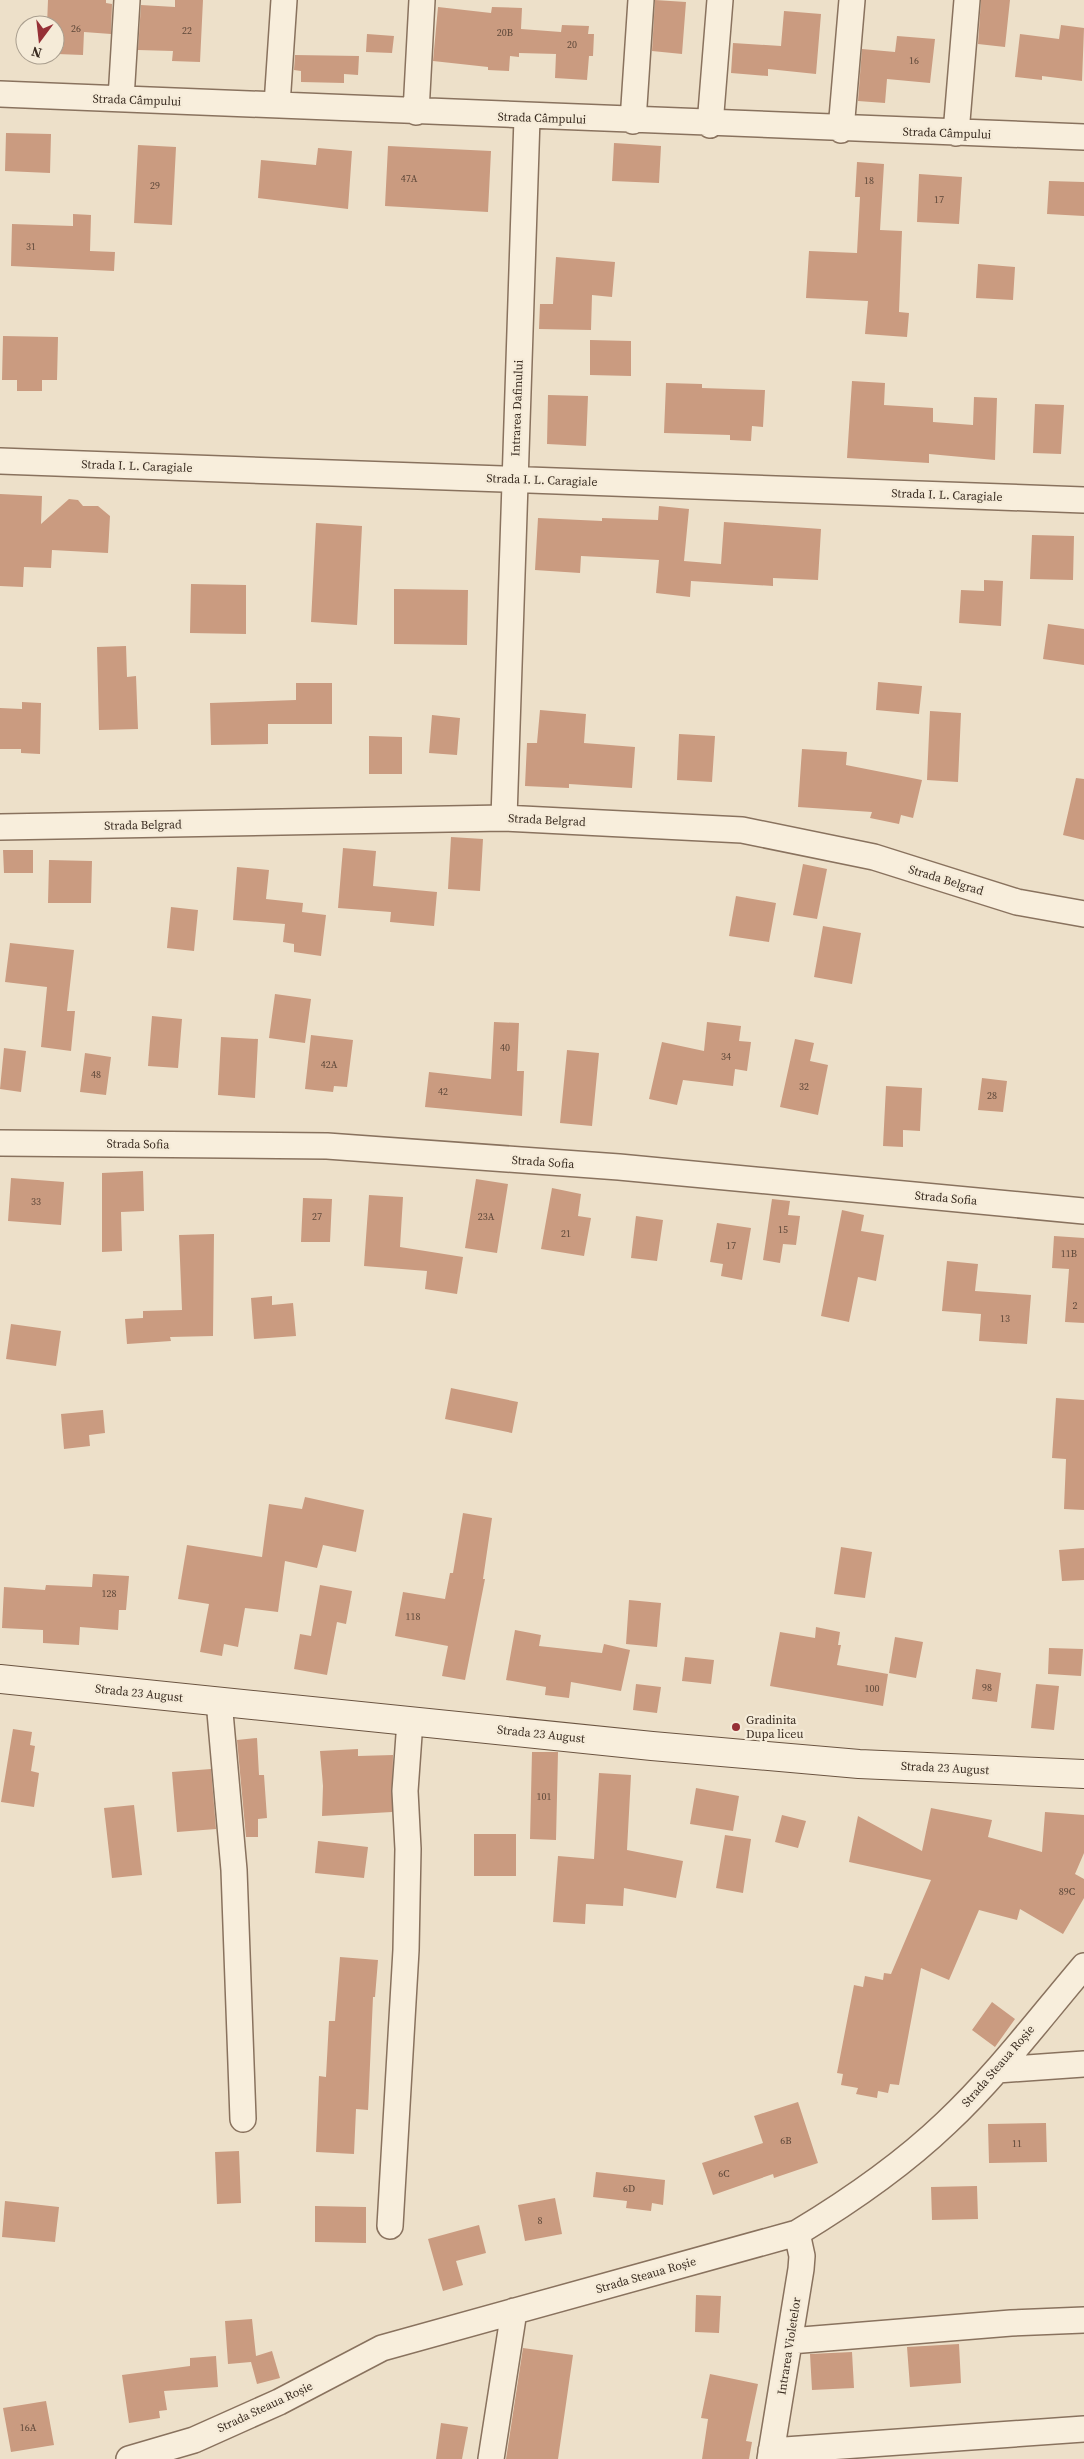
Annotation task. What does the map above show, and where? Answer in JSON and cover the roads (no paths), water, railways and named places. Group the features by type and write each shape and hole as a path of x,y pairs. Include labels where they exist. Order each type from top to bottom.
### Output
{"main road":[{"name":"Strada 23 August","path":"0,1678 652,1746 859,1764 1084,1774"}],"street":[{"path":"121,99 127,0"},
{"path":"278,105 284,0"},
{"path":"416,112 422,0"},
{"path":"633,121 641,0"},
{"path":"710,125 720,0"},
{"path":"841,130 852,0"},
{"path":"956,134 967,0"},
{"name":"Strada Câmpului","path":"0,94 278,105 527,118 1084,137"},
{"name":"Intrarea Dafinului","path":"504,818 527,118"},
{"name":"Strada I. L. Caragiale","path":"0,462 1084,500"},
{"name":"Strada Belgrad","path":"0,827 504,818 742,830 874,857 1017,902 1084,914"},
{"name":"Strada Sofia","path":"0,1143 327,1146 619,1167 1084,1211"},
{"path":"220,1701 234,1870 243,2119"},
{"path":"390,2226 406,1950 408,1849 405,1791 410,1721"},
{"name":"Strada Steaua Roșie","path":"129,2459 194,2440 279,2402 382,2348 797,2233 851,2201 883,2177 945,2124 997,2070 1084,1966"},
{"path":"997,2070 1084,2064"},
{"name":"Intrarea Violetelor","path":"771,2455 802,2256 797,2233"},
{"path":"491,2459 514,2311"},
{"path":"790,2341 1011,2323 1084,2320"},
{"path":"771,2455 1084,2429"}],"place":[{"name":"Gradinita Dupa liceu","path":"736,1727"}]}
